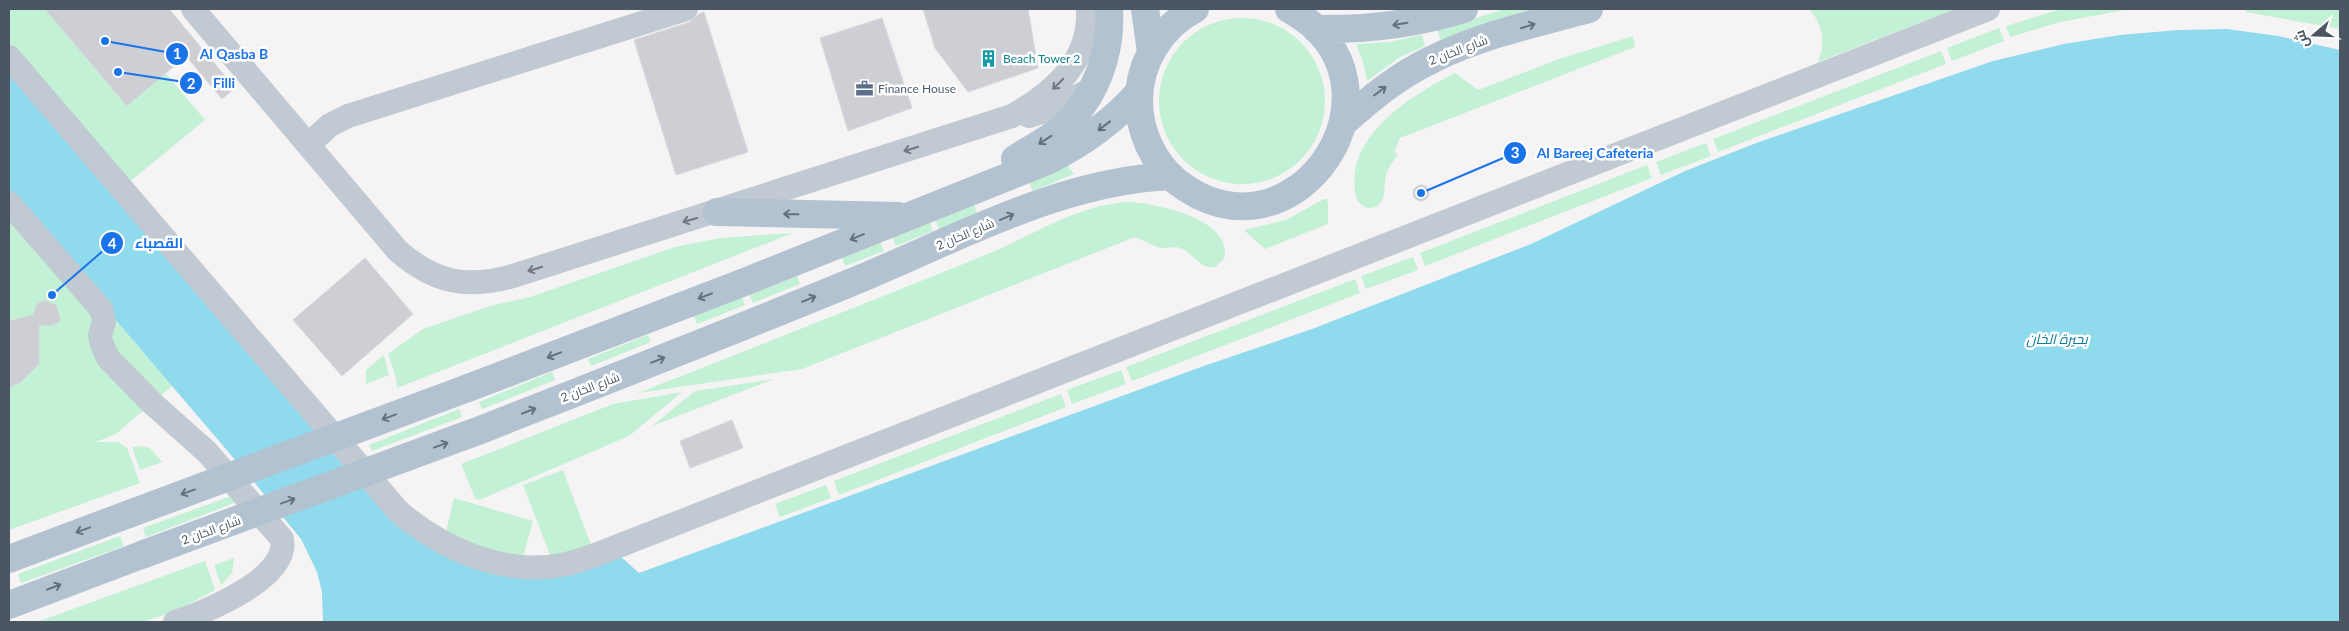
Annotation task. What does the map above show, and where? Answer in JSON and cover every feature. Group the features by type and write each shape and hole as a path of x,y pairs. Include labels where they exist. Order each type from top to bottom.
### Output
{"main road":[{"path":"951,199 1060,130 1073,118 1093,88 1106,54 1110,9"},
{"path":"1145,9 1151,52"},
{"path":"1195,9 1167,30 1151,52 1145,65 1139,92 1141,123 1146,138 1161,165 1171,176 1192,191 1214,201 1244,205 1274,200 1301,186 1324,166 1339,139 1344,123 1346,106 1342,73 1332,50 1316,29 1289,9"},
{"name":"شارع الخان 2","path":"1344,123 1386,87 1433,59 1485,39 1589,9"},
{"path":"1316,29 1343,30 1387,26 1445,10"},
{"path":"9,559 468,388 951,199 1068,150 1107,124 1139,92"},
{"name":"شارع الخان 2","path":"9,605 483,429 860,279 1064,194 1117,181 1171,176"},
{"path":"717,212 909,216"}],"street":[{"path":"192,9 398,251 420,268 452,282 473,284 493,282 994,123 1038,114 1059,106 1093,88"},
{"path":"308,145 330,125 348,116 686,9"},
{"path":"994,123 1028,107 1059,84 1080,53 1086,35 1088,9"},
{"path":"9,57 399,512 428,533 472,555 507,564 544,567 562,565 598,554 1988,9"},
{"path":"9,202 101,309 104,322 100,334 101,342 113,364 152,403 207,452 282,539 283,548 280,556 255,582 222,602 175,622"}],"green space":[{"path":"9,9 111,9 205,120 117,192 9,65"},
{"path":"1505,9 1546,9 1441,41 1437,30"},
{"path":"1809,9 1955,9 1818,62 1822,48 1822,34 1814,15"},
{"path":"2061,9 2130,9 2060,22 2010,37 2006,26"},
{"path":"2246,9 2340,9 2340,29 2246,12"},
{"path":"1250,18 1274,24 1301,42 1319,69 1324,85 1324,117 1319,133 1301,160 1288,170 1266,181 1234,184 1210,178 1189,165 1178,154 1162,125 1159,93 1165,69 1178,48 1189,37 1218,21"},
{"path":"1999,28 2004,41 1952,61 1947,48"},
{"path":"1422,35 1425,46 1400,57 1367,81 1363,62 1356,44 1389,42"},
{"path":"1633,36 1635,47 1400,138 1394,152 1398,155 1387,173 1384,196 1380,204 1376,207 1368,208 1362,206 1357,200 1354,178 1359,158 1369,139 1383,122 1418,94 1455,73 1478,90 1559,59"},
{"path":"1941,51 1946,64 1718,152 1713,139"},
{"path":"1706,143 1711,156 1661,175 1656,162"},
{"path":"1647,165 1652,178 1425,266 1420,253"},
{"path":"1068,166 1074,174 1033,191 1029,182"},
{"path":"9,195 172,386 116,434 96,442 118,442 127,448 140,483 9,530"},
{"path":"1327,199 1328,202 1328,224 1265,249 1244,230 1286,220"},
{"path":"1126,202 1172,209 1205,223 1217,233 1224,245 1224,259 1215,267 1204,266 1186,251 1177,247 1160,248 1135,237 802,369 638,393 988,254 1072,215 1090,209"},
{"path":"974,204 977,213 939,229 935,220"},
{"path":"930,222 933,231 896,246 892,237"},
{"path":"793,233 397,388 396,378 388,354 423,329 490,306 530,297 675,247 720,238"},
{"path":"880,242 884,251 845,266 842,257"},
{"path":"1413,257 1418,270 1366,289 1361,276"},
{"path":"797,276 800,284 753,303 749,295"},
{"path":"1355,279 1360,293 1132,381 1126,367"},
{"path":"742,297 745,305 697,324 694,316"},
{"path":"648,335 651,342 591,366 588,359"},
{"path":"384,355 389,375 366,384 366,370"},
{"path":"1121,370 1126,384 1072,404 1067,390"},
{"path":"552,372 555,380 482,409 479,402"},
{"path":"774,379 652,426 695,391"},
{"path":"682,392 629,436 479,500 475,498 461,464 613,404"},
{"path":"1061,394 1066,407 839,495 834,481"},
{"path":"459,409 462,417 372,451 369,445"},
{"path":"132,447 150,448 162,462 140,470"},
{"path":"563,470 591,545 552,560 523,485"},
{"path":"826,485 831,498 780,517 775,504"},
{"path":"231,496 242,500 146,537 143,528"},
{"path":"454,498 533,521 522,561 445,536"},
{"path":"120,536 124,546 21,583 18,574"},
{"path":"234,558 232,573 221,585 214,565"},
{"path":"205,561 215,590 178,610 143,622 37,622"}],"water":[{"name":"بحيرة الخان","path":"2227,29 2278,36 2340,50 2340,622 323,622 322,592 317,572 301,539 9,195 9,65 303,409 471,564 619,555 639,573 1201,367 1312,329 1531,244 1685,171 1759,142 1993,61 2064,44 2120,35 2179,30"}],"building":[{"path":"45,9 169,9 235,88 222,99 186,56 127,106"},
{"name":"Beach Tower 2","path":"923,9 1028,9 1038,68 968,92 935,48"},
{"path":"704,12 748,152 676,175 634,40 690,22"},
{"path":"882,18 912,108 848,131 820,38"},
{"path":"1421,185 1429,193 1421,201 1413,193"},
{"path":"365,258 413,314 342,376 293,320"},
{"path":"44,300 56,305 61,320 54,325 39,326 39,364 21,382 9,388 9,321 33,315 37,304"},
{"path":"732,420 743,448 690,468 680,441"}],"place":[{"name":"Al Qasba B","path":"105,41"},
{"name":"Beach Tower 2","path":"989,58"},
{"name":"Filli","path":"118,72"},
{"name":"Finance House","path":"864,88"},
{"name":"Al Bareej Cafeteria","path":"1421,193"},
{"name":"القصباء","path":"52,295"}]}
